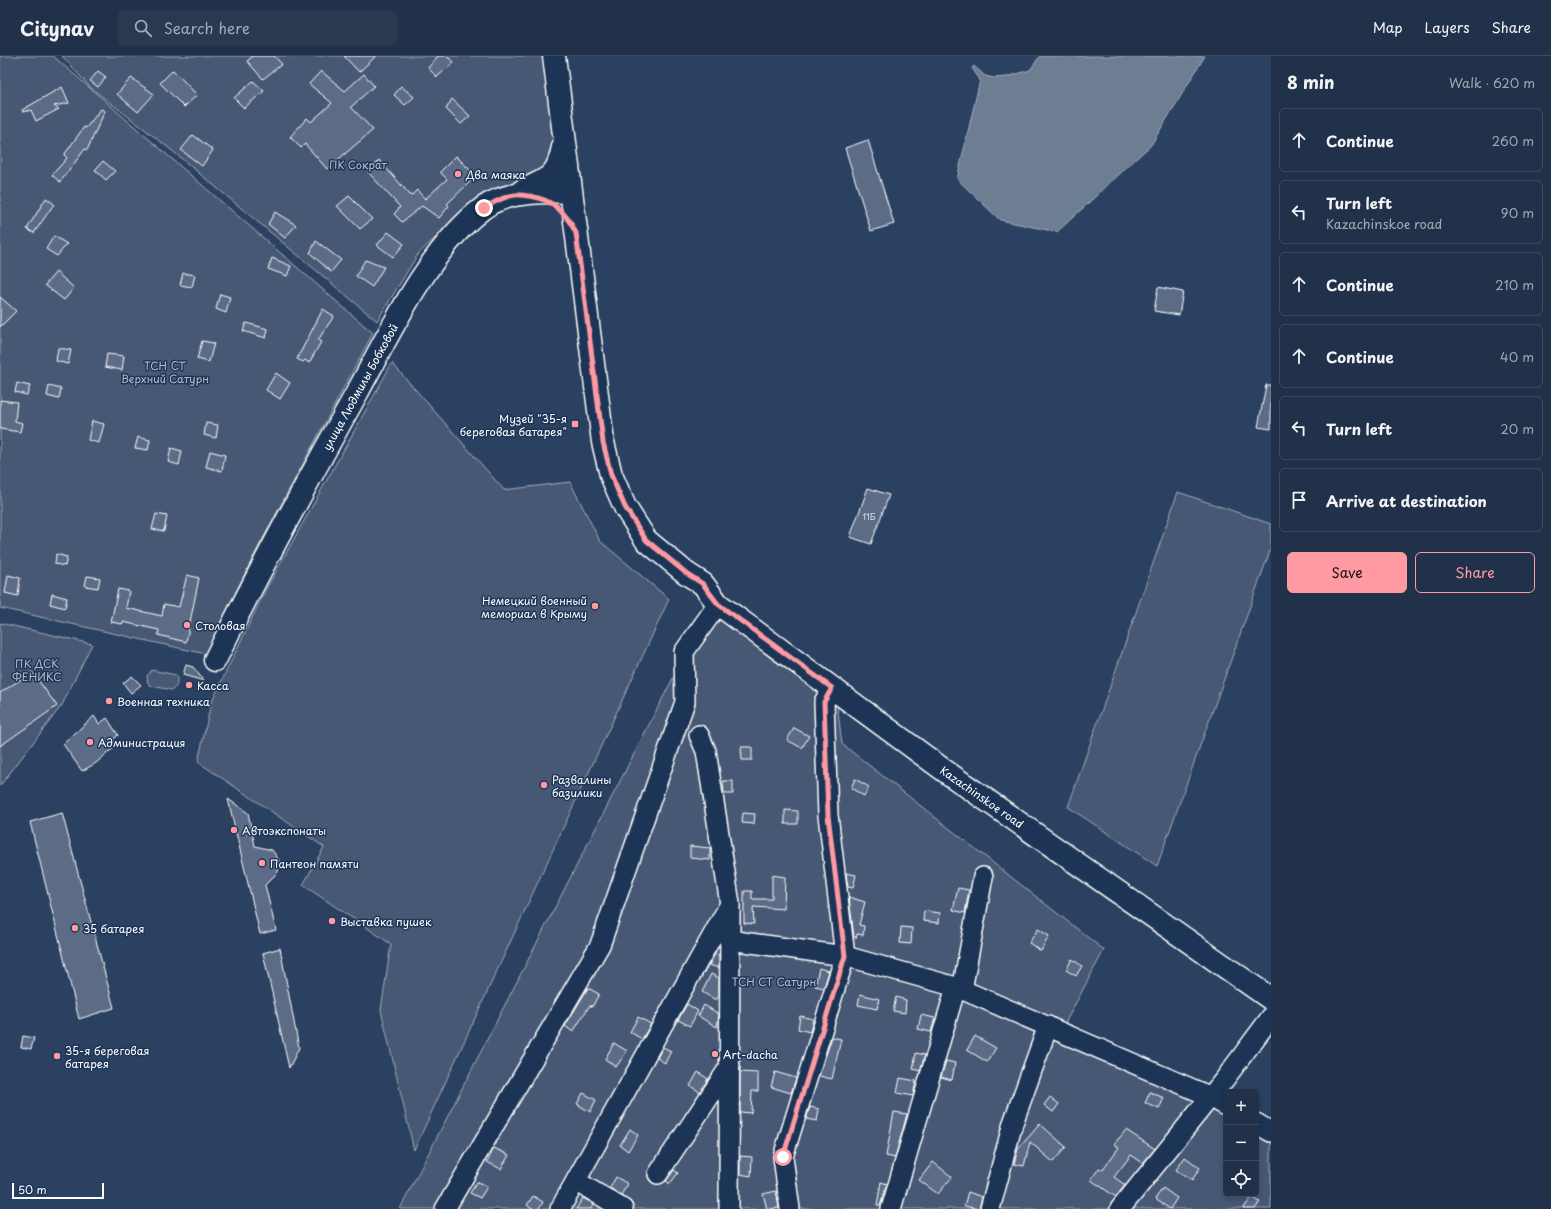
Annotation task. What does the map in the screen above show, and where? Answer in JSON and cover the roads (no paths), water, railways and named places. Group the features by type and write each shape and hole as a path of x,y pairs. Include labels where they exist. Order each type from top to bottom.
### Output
{"main road":[{"path":"554,56 576,233"},
{"path":"516,194 541,182 556,171 560,162 564,139"},
{"name":"улица Людмилы Бобковой","path":"215,660 287,518 389,335 432,262 455,234 484,208 498,200 516,194 570,191"},
{"path":"516,194 534,197 552,203 563,211 576,233"},
{"name":"Kazachinskoe road","path":"576,233 603,442 611,475 625,507 646,540 686,573 703,584 718,604 945,771 1271,999"}],"street":[{"path":"445,1209 600,945 685,702 684,652 718,604"},
{"path":"790,1209 783,1157 845,956 828,815 824,702 832,688"},
{"path":"699,735 706,751 730,904 729,1209"},
{"path":"891,1209 959,988 983,877"},
{"path":"560,1209 730,904"},
{"path":"729,940 845,956 959,988 1209,1096 1223,1104"},
{"path":"1120,1209 1209,1096 1224,1080 1271,1017"},
{"path":"990,1209 1013,1123 1048,1026"},
{"path":"658,1174 730,1066"},
{"path":"1258,1125 1271,1132"},
{"path":"576,1181 623,1209"}],"place":[{"name":"Два маяка","path":"458,174"},
{"name":"Музей \"35-я береговая батарея\"","path":"575,424"},
{"name":"Немецкий военный мемориал в Крыму","path":"595,606"},
{"name":"Столовая","path":"187,625"},
{"name":"Касса","path":"189,685"},
{"name":"Военная техника","path":"109,701"},
{"name":"Администрация","path":"90,742"},
{"name":"Развалины базилики","path":"544,785"},
{"name":"Автоэкспонаты","path":"234,830"},
{"name":"Пантеон памяти","path":"262,863"},
{"name":"Выставка пушек","path":"332,921"},
{"name":"35 батарея","path":"75,928"},
{"name":"Art-dacha","path":"715,1054"},
{"name":"35-я береговая батарея","path":"57,1056"}],"park label":[{"name":"ПК Сократ","path":"358,164"},
{"name":"ТСН СТ Верхний Сатурн","path":"165,371"},
{"name":"ПК ДСК ФЕНИКС","path":"37,669"},
{"name":"ТСН СТ Сатурн","path":"774,981"}]}
